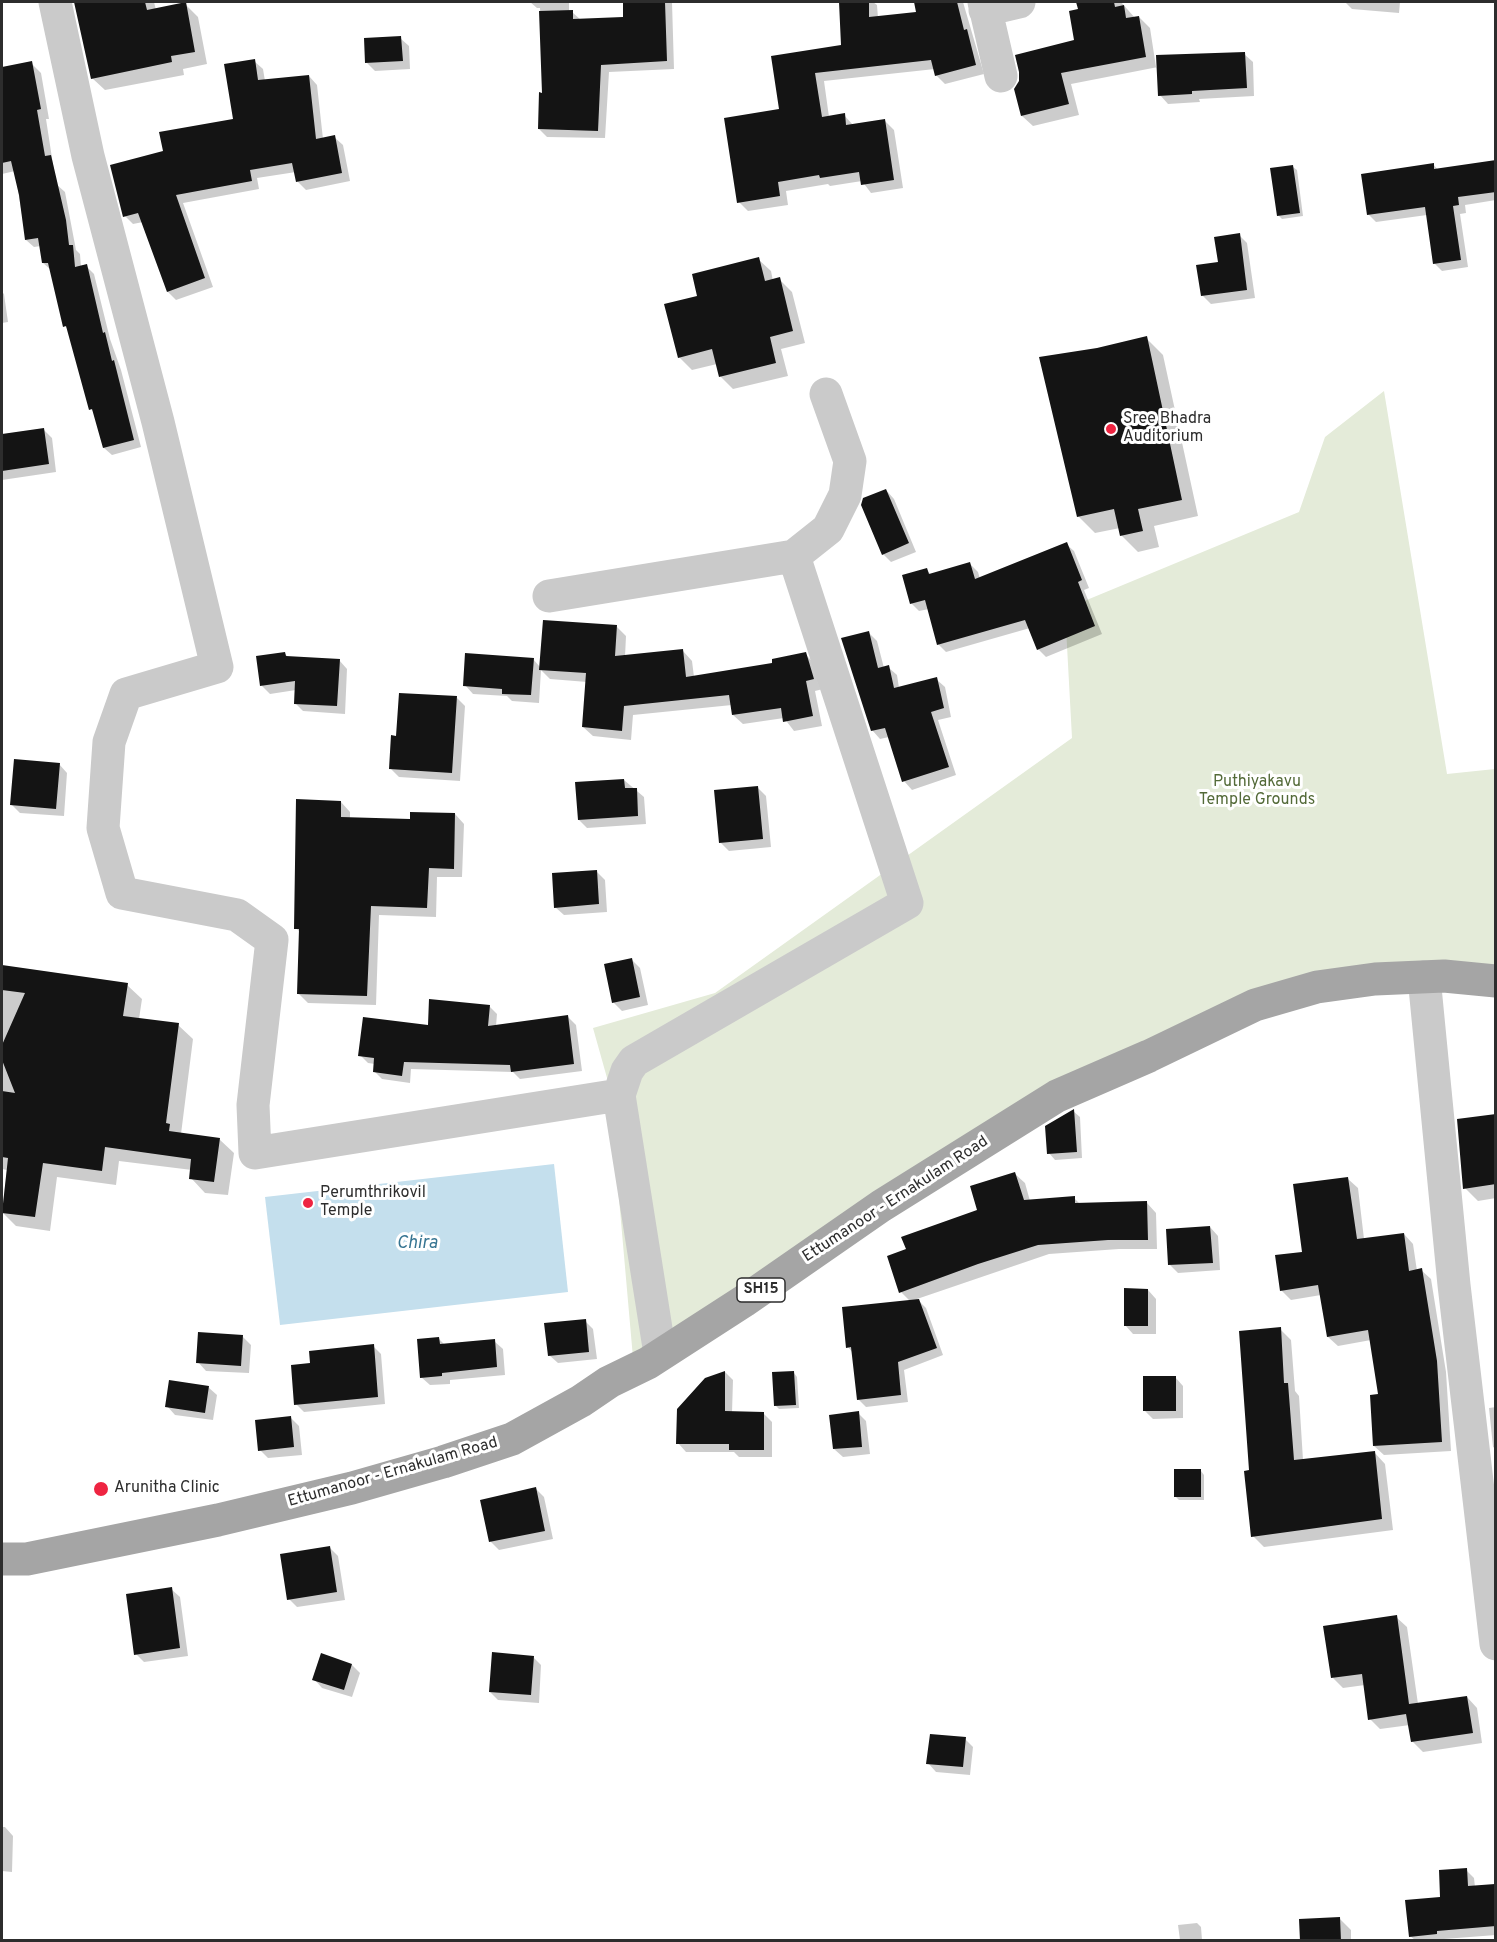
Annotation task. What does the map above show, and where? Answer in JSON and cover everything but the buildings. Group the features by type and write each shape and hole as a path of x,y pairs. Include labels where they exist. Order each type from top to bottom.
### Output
{"main road":[{"name":"Ettumanoor - Ernakulam Road","path":"2,1559 27,1559 218,1520 352,1488 512,1439 581,1401 609,1382 648,1363 744,1301 881,1206 1057,1096 1149,1056 1256,1005 1317,987 1375,979 1444,976 1496,981"}],"street":[{"path":"55,2 88,156 158,423 217,667 126,694 109,742 103,828 122,893 237,915 272,940 253,1105 255,1153 619,1095"},
{"path":"1001,76 985,6 1018,2"},
{"path":"549,596 794,556 828,529 845,495 850,461 826,394"},
{"path":"660,1354 619,1095 627,1071 634,1061 907,903 794,556"},
{"path":"1424,977 1454,1285 1496,1644"}],"green space":[{"name":"Puthiyakavu Temple Grounds","path":"1384,391 1447,774 1495,769 1495,969 1254,992 633,1358 609,1085 593,1028 715,993 1072,738 1065,609 1299,512 1325,437"}],"water":[{"name":"Chira","path":"554,1164 568,1292 280,1325 265,1197"}],"place":[{"name":"Sree Bhadra Auditorium","path":"1111,429"},
{"name":"Perumthrikovil Temple","path":"308,1203"},
{"name":"Arunitha Clinic","path":"101,1489"}]}
